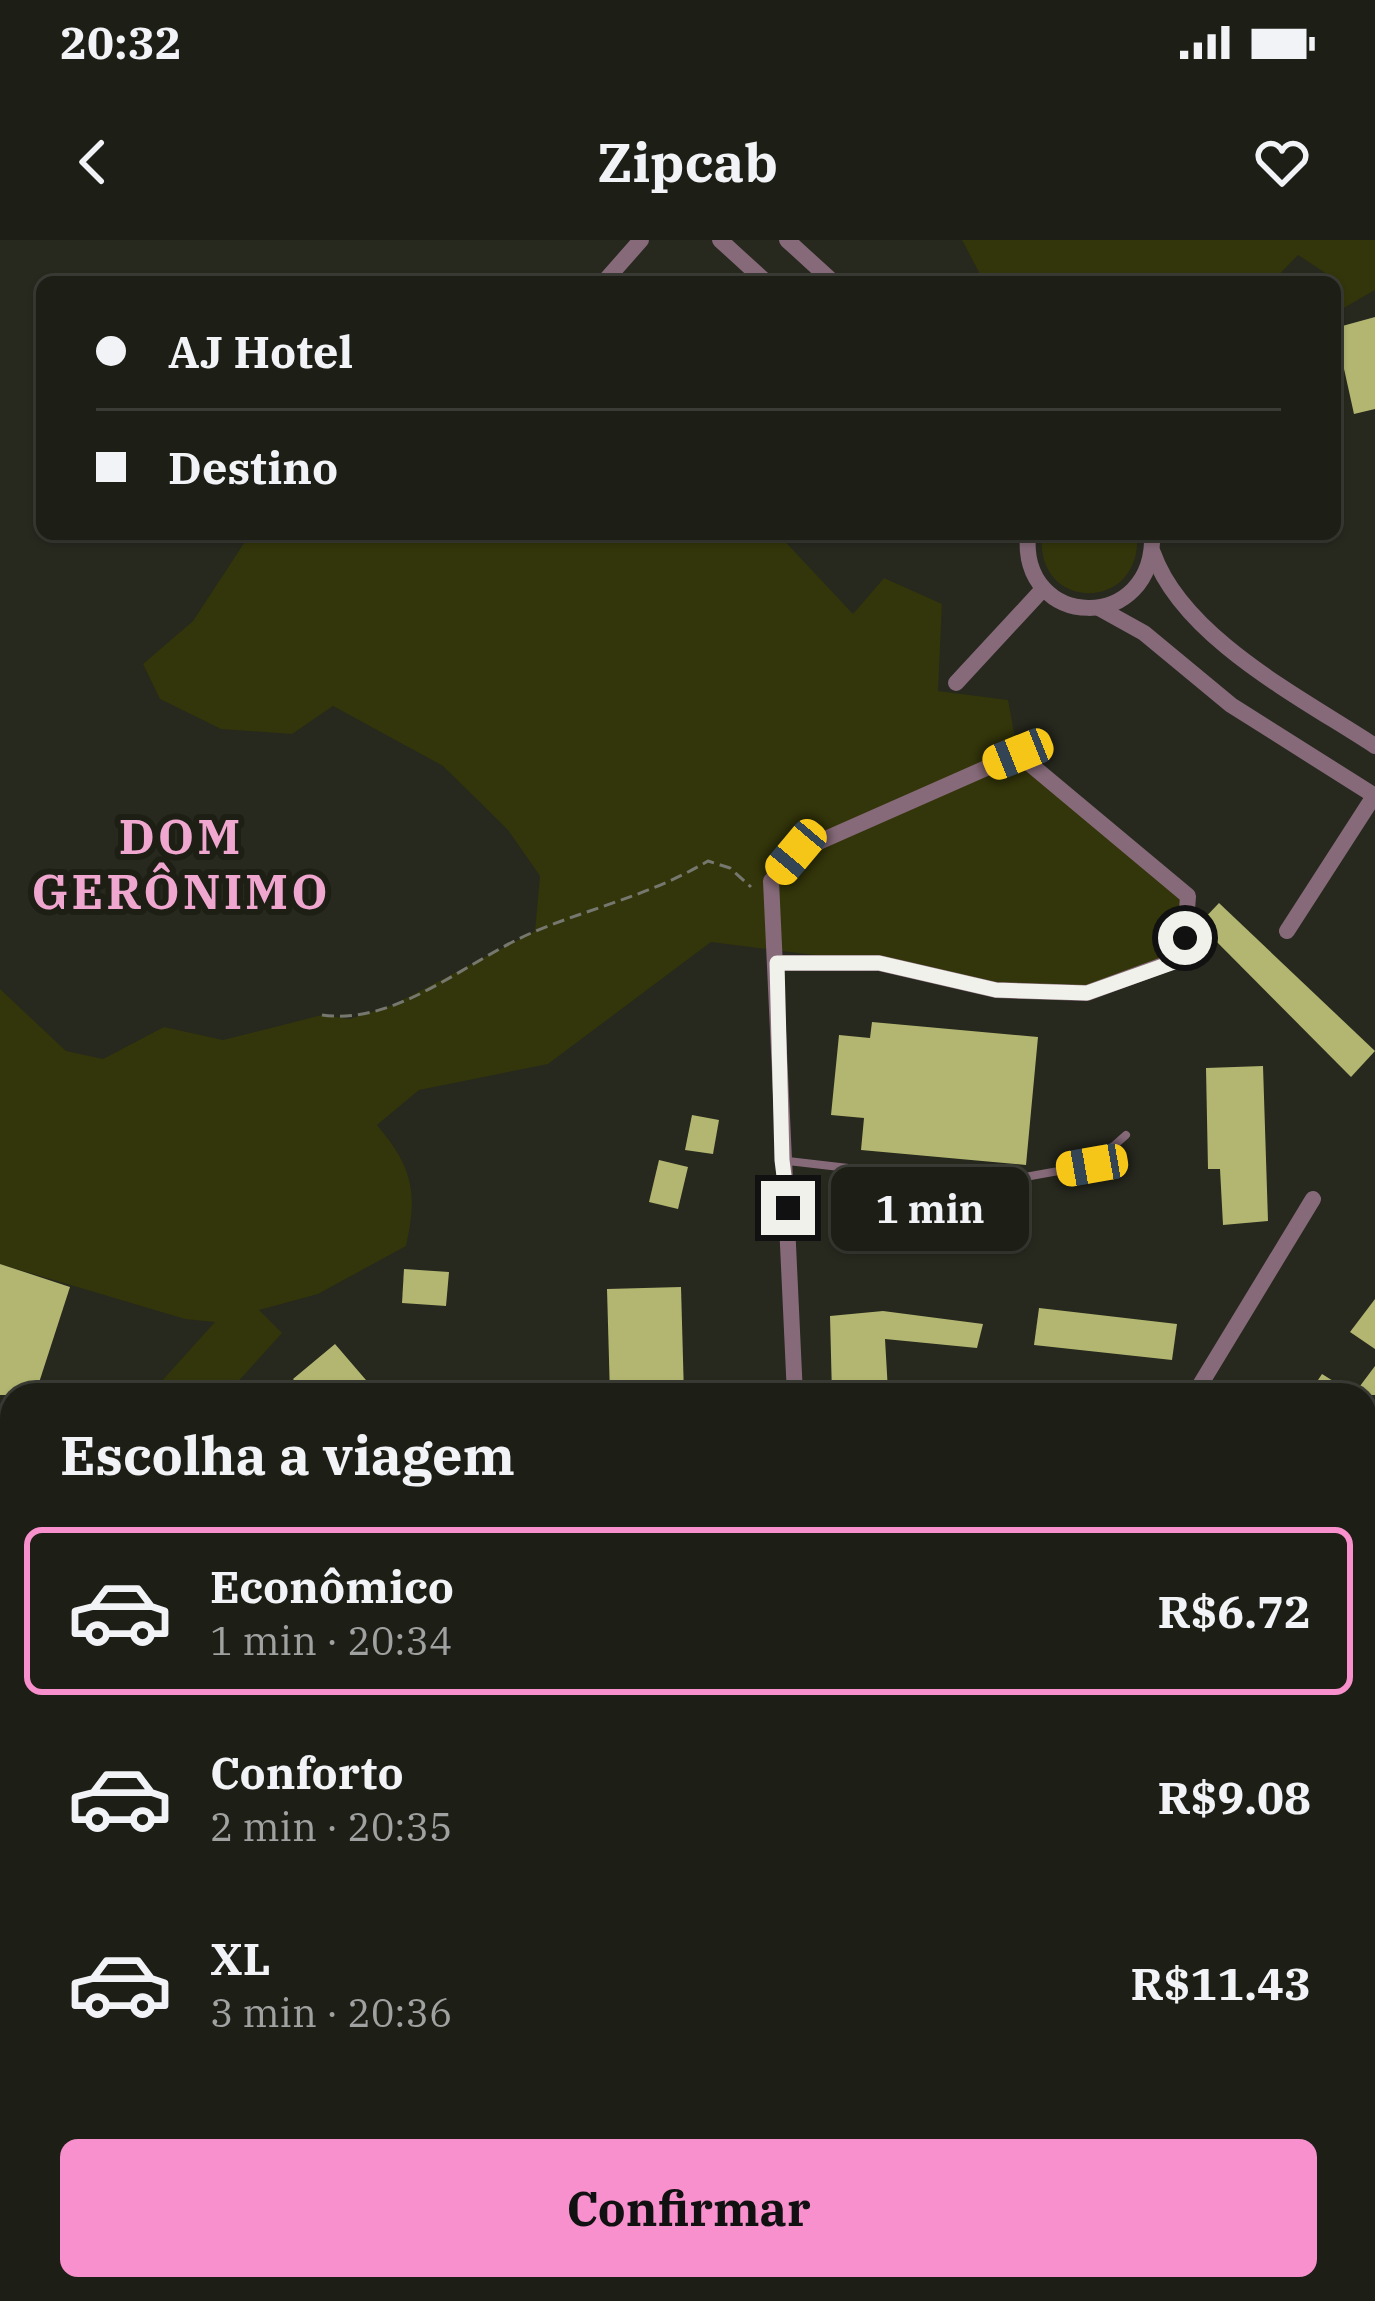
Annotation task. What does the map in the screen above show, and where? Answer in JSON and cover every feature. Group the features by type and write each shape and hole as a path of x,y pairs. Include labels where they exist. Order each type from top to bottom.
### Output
{"street":[{"path":"609,276 641,240"},
{"path":"720,240 759,276"},
{"path":"787,240 826,276"},
{"path":"1028,540 1031,572 1042,589 1078,608 1099,608 1135,590 1152,543"},
{"path":"1152,543 1176,600 1260,672 1375,746"},
{"path":"956,683 1042,589"},
{"path":"1099,608 1144,633 1231,705 1374,796 1287,931"},
{"path":"777,963 879,963 996,990 1087,993 1177,961 1188,896 1018,754 796,852 771,881 795,1383"},
{"path":"1202,1383 1312,1199"}],"lane":[{"path":"782,1160 986,1184 1092,1165 1126,1135"}],"path":[{"path":"322,1015 350,1019 393,1005 535,932 657,892 708,861 730,868 775,909"}],"shaded area":[{"path":"962,240 1375,240 1375,290 1342,309 1341,276 1330,276 1298,255 1278,276 980,274"},
{"path":"246,540 784,540 853,614 884,578 942,604 938,691 1008,700 1018,754 1188,896 1177,960 1087,993 996,990 879,963 711,942 548,1064 419,1090 377,1125 410,1181 412,1210 406,1246 318,1294 259,1310 282,1333 237,1383 160,1383 215,1322 185,1319 0,1264 0,989 66,1051 103,1059 164,1027 223,1040 322,1015 350,1019 393,1005 535,931 540,876 508,830 443,766 333,706 292,734 221,729 160,699 143,664 193,621"},
{"path":"1042,540 1136,540 1134,560 1124,578 1107,590 1070,590 1054,578 1044,560"}],"building":[{"path":"1375,317 1375,409 1354,414 1341,355 1341,326"},
{"path":"1219,903 1375,1051 1351,1077 1199,924"},
{"path":"872,1022 1038,1037 1026,1165 861,1150 864,1118 831,1115 839,1035 870,1038"},
{"path":"1263,1066 1268,1221 1223,1225 1220,1169 1208,1169 1206,1068"},
{"path":"692,1115 719,1120 713,1154 685,1150"},
{"path":"659,1160 688,1167 678,1209 649,1202"},
{"path":"0,1264 70,1287 39,1383 0,1383"},
{"path":"404,1269 449,1272 446,1306 402,1303"},
{"path":"681,1287 684,1383 610,1383 607,1289"},
{"path":"1375,1299 1375,1349 1350,1332"},
{"path":"1039,1308 1177,1324 1172,1360 1034,1345"},
{"path":"883,1311 983,1324 977,1348 885,1339 888,1383 832,1383 830,1316"},
{"path":"335,1344 369,1383 296,1383 293,1379"},
{"path":"1375,1366 1375,1383 1362,1383"},
{"path":"1322,1374 1336,1383 1316,1383"}],"district":[{"name":"DOM GERÔNIMO","path":"181,864"}],"route":[{"path":"788,1208 782,1160 777,963 879,963 996,990 1087,993 1177,961 1185,938"}]}
